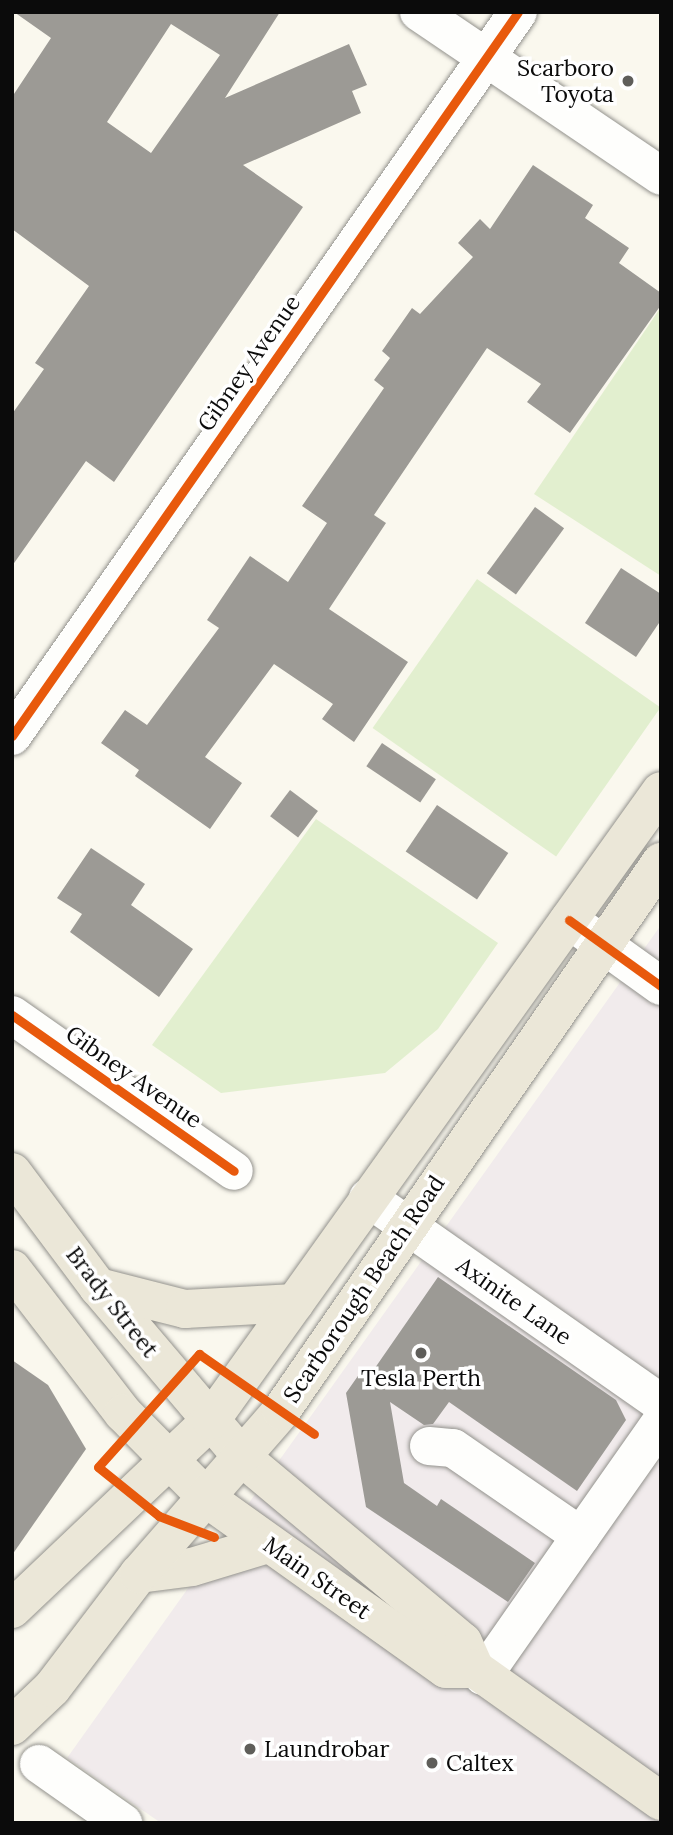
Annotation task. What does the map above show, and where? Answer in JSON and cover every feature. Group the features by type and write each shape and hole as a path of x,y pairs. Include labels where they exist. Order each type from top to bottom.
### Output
{"main road":[{"name":"Scarborough Beach Road","path":"12,1609 170,1462 211,1420 661,791"},
{"name":"Scarborough Beach Road","path":"12,1726 52,1688 139,1574 244,1459 661,862"},
{"name":"Brady Street","path":"12,1172 98,1287 244,1459"},
{"path":"12,1269 123,1413 170,1462"},
{"path":"98,1287 185,1308 295,1303"},
{"name":"Main Street","path":"244,1459 463,1642 479,1673 661,1801"},
{"name":"Main Street","path":"170,1462 209,1500 446,1669 479,1673"},
{"path":"139,1574 192,1567 268,1544"}],"street":[{"path":"419,12 661,176"},
{"name":"Gibney Avenue","path":"12,736 518,12"},
{"path":"569,920 661,986"},
{"name":"Gibney Avenue","path":"12,1015 234,1171"},
{"name":"Axinite Lane","path":"368,1198 661,1403"},
{"path":"479,1673 581,1536 661,1422"},
{"path":"429,1446 453,1448 581,1536"},
{"path":"39,1764 123,1823"}],"shaded area":[{"path":"661,925 661,1823 161,1823 67,1758"}],"green space":[{"path":"661,307 661,576 534,494"},
{"path":"477,579 660,707 556,857 373,728"},
{"path":"316,819 498,943 438,1029 385,1073 221,1093 152,1045"}],"building":[{"path":"14,12 280,12 225,98 349,44 367,85 352,91 361,113 243,165 303,207 114,482 86,461 12,566 12,414 44,369 35,363 89,286 12,229 12,97 51,38","holes":["171,24 220,55 151,153 107,122"]},
{"path":"533,165 593,205 585,218 629,248 619,263 661,293 661,305 570,433 527,402 541,384 487,348 374,515 386,523 329,609 408,662 354,742 322,719 333,704 274,664 205,757 242,783 210,829 135,776 139,770 101,743 125,710 147,725 219,628 207,620 250,556 288,582 327,523 302,506 384,388 374,380 390,358 382,351 412,308 420,314 473,257 458,243 480,219 490,229"},
{"path":"535,507 564,528 516,594 487,573"},
{"path":"621,568 661,594 661,620 636,657 585,623"},
{"path":"382,743 436,779 420,803 366,766"},
{"path":"290,790 318,811 298,837 270,816"},
{"path":"437,805 508,853 477,900 406,851"},
{"path":"91,848 145,884 131,905 193,949 159,997 70,932 82,914 57,898"},
{"path":"438,1277 616,1400 626,1420 577,1491 449,1402 433,1424 424,1425 390,1402 404,1483 437,1506 441,1499 535,1563 508,1602 366,1507 346,1393 360,1373 368,1378"},
{"path":"12,1360 48,1385 86,1449 12,1555"}],"cycle path":[{"path":"12,736 518,12"},
{"path":"569,920 661,986"},
{"path":"12,1015 234,1171"},
{"path":"214,1537 159,1516 98,1467 199,1354 314,1434"}],"place":[{"name":"Scarboro Toyota","path":"628,81"},
{"name":"Tesla Perth","path":"421,1353"},
{"name":"Laundrobar","path":"250,1749"},
{"name":"Caltex","path":"432,1763"}]}
